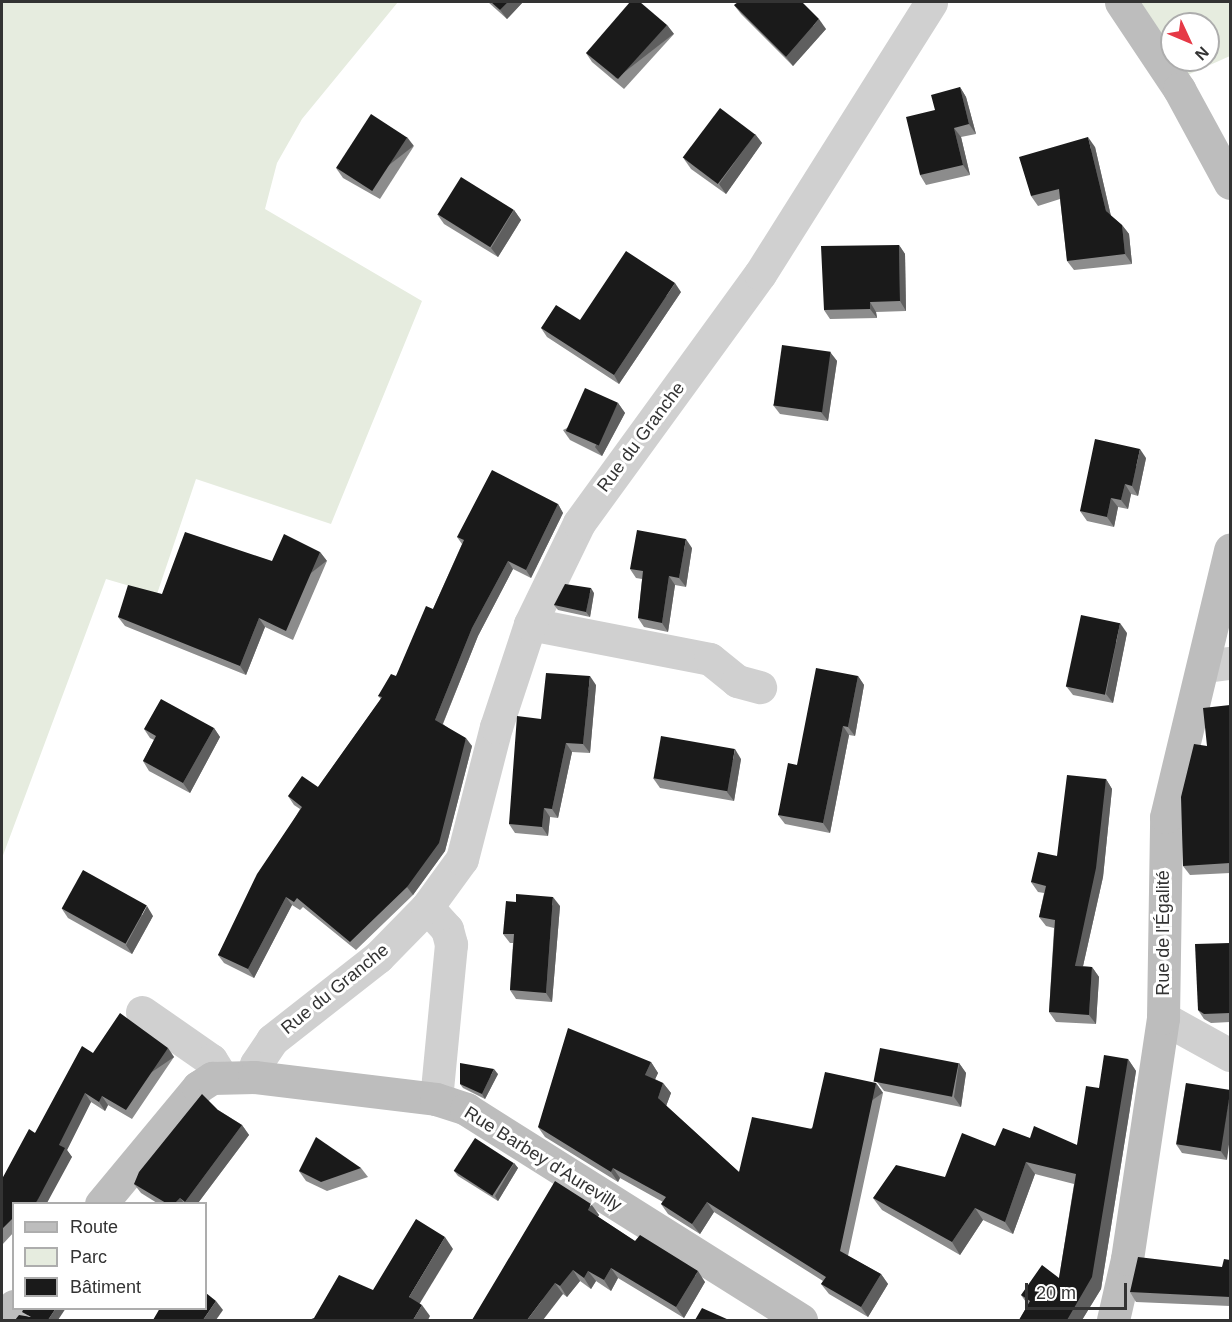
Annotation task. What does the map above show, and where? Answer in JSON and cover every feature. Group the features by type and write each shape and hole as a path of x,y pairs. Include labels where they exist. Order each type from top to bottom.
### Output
{"street":[{"name":"Rue du Granche","path":"254,1077 256,1064 272,1040 378,957 427,907 466,849 496,727 530,624 585,513 760,274 931,2"},
{"path":"1121,2 1179,89 1230,183"},
{"name":"Rue de l'Égalité","path":"1113,1320 1127,1259 1163,1018 1166,817 1217,665 1230,550"},
{"path":"530,624 710,659 737,681 760,687"},
{"path":"427,907 447,928 451,944 436,1099"},
{"path":"102,1202 198,1087 221,1076 212,1060 142,1012"},
{"path":"1163,1018 1230,1055"},
{"name":"Rue Barbey d'Aurevilly","path":"221,1076 254,1077 436,1099 466,1109 801,1320"}],"green space":[{"path":"2,2 398,2 302,119 277,163 265,209 422,301 331,524 196,479 157,594 106,579 2,858"},
{"path":"1121,2 1230,2 1230,56 1220,60 1220,12 1160,12 1160,60"},
{"path":"1168,72 1194,72 1174,81"}],"building":[{"path":"491,2 508,2 500,10"},
{"path":"630,2 640,2 667,25 618,79 586,53"},
{"path":"738,2 802,2 819,19 786,57 734,5"},
{"path":"960,87 969,124 954,128 963,165 920,175 906,117 935,110 931,95"},
{"path":"720,108 755,134 718,184 683,158"},
{"path":"371,114 407,137 372,191 336,168"},
{"path":"1088,137 1106,211 1122,225 1125,254 1067,261 1059,189 1031,196 1019,157"},
{"path":"461,177 514,210 490,247 438,214"},
{"path":"899,245 900,301 870,302 870,309 824,310 821,246"},
{"path":"626,251 675,283 614,375 541,328 556,305 580,320"},
{"path":"782,345 831,352 822,412 774,405"},
{"path":"585,388 618,403 599,446 566,431"},
{"path":"1095,439 1140,449 1132,486 1125,484 1121,500 1111,498 1107,517 1080,511"},
{"path":"492,470 558,504 526,570 508,561 472,628 435,720 466,738 439,843 407,887 350,942 297,898 294,902 286,897 248,969 218,955 257,874 302,807 288,796 302,776 318,787 382,697 378,696 391,674 396,676 426,606 433,609 464,540 457,537"},
{"path":"637,530 686,539 679,578 669,576 662,623 638,618 643,571 630,569"},
{"path":"185,532 272,561 284,534 320,552 286,631 259,618 240,666 118,617 128,585 162,594"},
{"path":"565,584 591,588 586,612 554,605"},
{"path":"1081,615 1120,623 1105,695 1066,686"},
{"path":"816,668 858,676 848,727 843,726 823,823 778,815 788,763 797,765"},
{"path":"546,673 590,676 583,744 566,743 552,809 544,808 542,827 509,824 517,716 541,719"},
{"path":"161,699 214,728 183,783 143,761 156,736 144,729"},
{"path":"1230,705 1230,863 1183,866 1181,797 1194,744 1207,746 1203,708"},
{"path":"661,736 735,749 727,791 654,778"},
{"path":"1067,775 1106,779 1096,868 1075,966 1092,967 1089,1015 1049,1012 1055,920 1039,917 1046,886 1031,882 1038,852 1057,856"},
{"path":"83,870 147,905 126,944 62,908"},
{"path":"516,894 553,897 546,993 510,990 514,934 503,934 506,901 516,902"},
{"path":"1230,943 1230,1013 1204,1014 1198,1010 1195,944"},
{"path":"120,1013 168,1048 126,1110 102,1096 99,1102 85,1093 59,1145 65,1148 37,1202 12,1202 12,1219 2,1229 2,1179 29,1129 35,1133 82,1046 93,1053"},
{"path":"568,1028 651,1062 645,1075 663,1083 658,1098 739,1172 752,1117 812,1129 825,1072 876,1083 840,1251 881,1274 861,1307 821,1284 826,1277 707,1202 692,1224 661,1204 666,1197 613,1168 611,1172 538,1127"},
{"path":"880,1048 959,1063 952,1097 874,1081"},
{"path":"1104,1055 1128,1059 1092,1277 1067,1320 1019,1320 1030,1301 1021,1295 1042,1265 1059,1278 1076,1174 1026,1162 1005,1222 975,1208 952,1242 873,1198 896,1165 945,1177 962,1133 995,1146 1003,1128 1030,1138 1034,1126 1077,1145 1086,1086 1099,1088"},
{"path":"460,1063 494,1069 482,1094 460,1084"},
{"path":"1186,1083 1230,1090 1221,1151 1176,1144"},
{"path":"202,1094 218,1110 242,1125 185,1202 180,1198 176,1202 164,1202 134,1184 139,1172"},
{"path":"316,1137 361,1168 321,1182 299,1171"},
{"path":"475,1138 514,1163 492,1196 454,1171"},
{"path":"555,1181 591,1204 588,1210 635,1241 640,1235 698,1271 676,1307 611,1268 604,1280 588,1271 584,1278 573,1270 560,1286 555,1283 527,1320 472,1320"},
{"path":"416,1219 445,1237 409,1297 422,1305 413,1320 309,1320 314,1318 339,1275 373,1290"},
{"path":"1138,1257 1222,1267 1224,1259 1230,1260 1230,1297 1130,1292"},
{"path":"207,1294 216,1301 203,1320 153,1320 159,1310 207,1310"},
{"path":"702,1308 729,1320 695,1320"},
{"path":"23,1310 55,1310 48,1320 15,1320 19,1315 31,1317 22,1312"}]}
